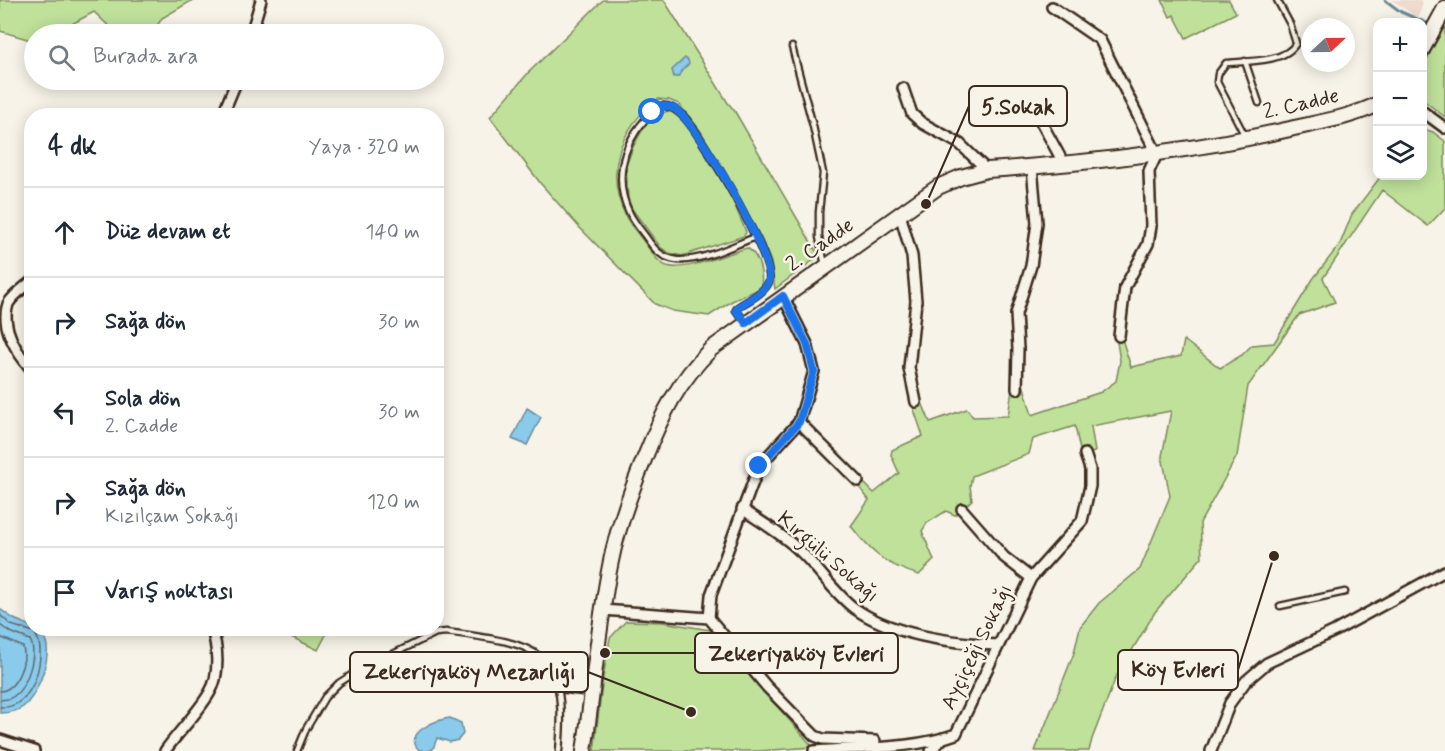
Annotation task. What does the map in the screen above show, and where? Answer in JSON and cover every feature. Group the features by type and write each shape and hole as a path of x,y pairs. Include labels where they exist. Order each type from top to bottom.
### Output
{"street":[{"path":"254,24 261,0"},
{"path":"1052,7 1100,40 1157,154 1149,171 1151,226 1148,243 1125,287 1119,336"},
{"path":"1427,41 1440,19"},
{"path":"903,88 912,114 922,123 960,144 987,171"},
{"path":"225,108 233,90"},
{"path":"1026,105 1034,109 1064,164"},
{"name":"2. Cadde","path":"584,751 610,561 620,525 660,423 679,385 693,366 711,349 938,187 961,177 987,171 1157,154 1246,139 1340,118 1373,106"},
{"path":"1427,115 1445,128"},
{"path":"1017,389 1016,314 1031,266 1037,224 1032,167"},
{"path":"900,214 912,256 916,301 909,368 916,402"},
{"path":"24,288 8,303 2,316 5,331 15,351 24,361"},
{"path":"783,296 807,344 814,371 799,422 759,466 711,595 709,618 767,687 815,736 823,739 866,741 943,738"},
{"path":"799,422 858,481"},
{"name":"Ayçiçeği Sokağı","path":"814,751 900,744 956,734 1031,578 1082,521 1090,486 1090,469 1085,454"},
{"name":"Kırgülü Sokağı","path":"742,509 800,550 851,606 870,618 893,628 961,643 998,645"},
{"path":"962,509 1004,557 1031,578"},
{"path":"1211,751 1230,703 1246,681 1267,663 1345,626 1445,571"},
{"path":"603,610 709,618"},
{"path":"165,751 212,690 217,664 214,636"},
{"path":"931,751 943,738"},
{"path":"0,740 34,751"}],"lane":[{"path":"1246,139 1217,82 1218,74 1226,63 1273,59 1293,49 1296,43 1290,24 1277,0"},
{"path":"792,47 823,173 819,237 826,267"},
{"path":"1245,62 1259,103"},
{"path":"746,323 736,310 764,290 769,283 770,275 755,237 717,164 691,125 675,108 664,105 658,107 634,132 621,166 621,182 630,215 658,254 676,260 691,260 755,237"},
{"path":"1280,606 1345,592"},
{"path":"444,632 517,643 535,651 551,668 559,689 561,723 559,751"},
{"path":"297,751 306,729 325,697 339,683 356,672 430,636"},
{"path":"559,689 593,694"}],"shaded area":[{"path":"1392,0 1421,0 1423,4 1418,18"}],"green space":[{"path":"0,0 193,0 162,18 158,24 107,24 94,12 72,24 24,24 24,38 0,31"},
{"path":"603,0 664,0 734,110 819,256 775,289 771,262 763,242 700,130 679,104 658,99 633,124 619,152 616,183 619,200 628,220 663,264 675,267 685,266 747,248 755,255 761,271 761,288 732,301 709,316 673,311 655,304 579,227 541,184 490,117 529,72"},
{"path":"1162,0 1229,0 1236,13 1186,38 1174,15 1170,17"},
{"path":"1445,26 1445,117 1427,103 1427,59"},
{"path":"672,111 684,120 702,148 730,194 746,232 744,236 682,256 669,253 661,248 632,209 628,199 626,166 644,127 655,117"},
{"path":"1427,130 1445,141 1445,208 1428,226 1382,190 1323,278 1335,302 1299,315 1248,386 1237,456 1200,523 1202,557 1155,612 1116,677 1089,751 1035,751 1074,653 1080,627 1099,603 1140,569 1170,496 1162,456 1171,411 1091,426 1095,452 1081,455 1075,426 1033,439 1029,454 972,476 970,486 972,500 955,515 946,511 927,523 922,531 934,560 919,575 897,567 880,557 851,526 869,500 856,483 861,480 874,493 899,473 891,455 892,450 923,436 912,404 921,400 930,422 967,409 973,417 1008,416 1012,390 1024,387 1032,415 1101,392 1116,381 1120,361 1116,336 1121,336 1131,367 1181,356 1184,340 1220,368 1242,355 1252,345 1274,343 1313,279 1340,244 1352,214 1378,180 1427,180"},
{"path":"626,621 663,622 710,630 813,747 758,751 594,751 610,638"},
{"path":"289,636 325,636 318,650"}],"water":[{"path":"685,58 689,64 678,77 674,77 672,70"},
{"path":"527,408 541,417 527,445 512,439"},
{"path":"0,609 24,623 24,636 44,636 47,653 41,679 28,702 18,710 0,713"},
{"path":"450,718 461,723 463,734 458,740 450,742 437,738 433,749 419,750 415,744 418,733 430,724"}],"waterway":[{"path":"1385,0 1401,12 1431,25"}],"place":[{"name":"5.Sokak","path":"926,204"},
{"name":"Köy Evleri","path":"1274,556"},
{"name":"Zekeriyaköy Evleri","path":"605,653"},
{"name":"Zekeriyaköy Mezarlığı","path":"691,712"}],"route":[{"path":"652,112 664,105 675,108 684,116 706,145 755,237 770,275 769,283 764,290 738,307 736,310 741,318 746,323 783,296 807,344 814,371 799,422 759,466"}]}
